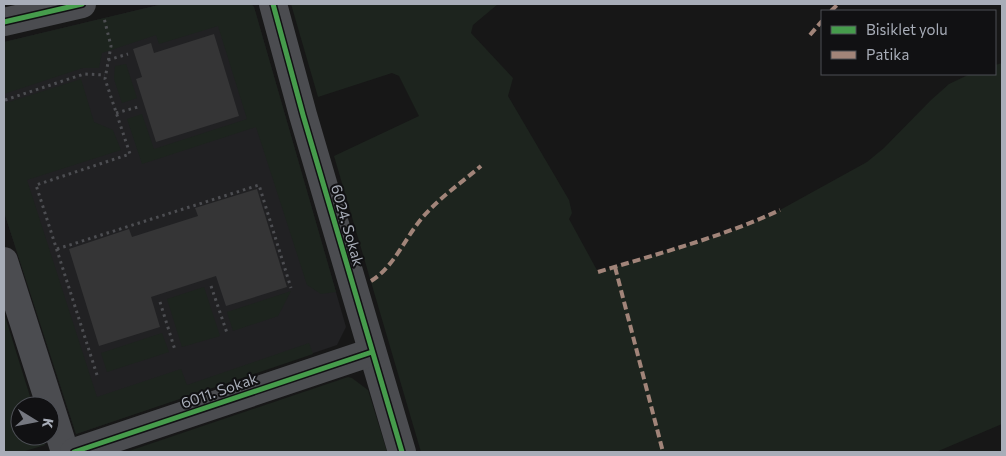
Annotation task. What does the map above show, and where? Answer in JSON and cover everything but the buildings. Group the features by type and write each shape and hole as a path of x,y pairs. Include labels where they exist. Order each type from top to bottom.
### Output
{"street":[{"name":"6024. Sokak","path":"273,4 303,116 402,452"},
{"path":"4,22 93,11"},
{"path":"4,261 65,452"},
{"name":"6011. Sokak","path":"74,452 372,352"}],"path":[{"path":"93,11 111,46 105,76 130,154 36,185 97,375"},
{"path":"108,60 128,54"},
{"path":"5,100 84,74 105,76"},
{"path":"116,113 138,106"},
{"path":"56,249 259,185 291,288"},
{"path":"211,286 227,333"},
{"path":"160,302 175,350"}],"shaded area":[{"path":"163,4 251,4 254,7 346,327 337,345 76,434 4,212 4,42"},
{"path":"163,4 251,4 254,7 336,292 321,294 307,285 256,127 142,164 127,119 142,114 154,149 247,119 218,26 159,44 156,35 102,53 99,68 83,68 4,94 4,42"},
{"path":"291,4 498,4 473,25 471,33 513,78 508,96 569,200 572,213 569,219 598,272 718,236 780,210 867,162 884,148 949,84 968,75 996,75 996,65 1002,63 1002,424 936,452 421,452 334,156 419,116 399,76 392,73 318,97"},
{"path":"126,64 137,98 122,103 114,79 115,66"},
{"path":"81,79 94,122 113,130 121,150 27,180 97,397 181,369 187,385 309,343 313,354 76,434 4,212 4,96 6,103"},
{"path":"204,287 220,336 182,347 167,299"},
{"path":"291,291 278,316 233,331 227,312"},
{"path":"4,313 30,396 10,396 10,446 42,446 22,452 4,452"},
{"path":"162,333 169,352 107,372 101,353"},
{"path":"348,377 368,390 387,452 126,452"}],"marked path":[{"path":"832,10 838,4"},
{"path":"810,35 821,22"},
{"path":"371,281 393,260 416,226 429,211 481,166"},
{"path":"598,272 713,236 780,210"},
{"path":"615,267 663,452"}],"cycle path":[{"path":"4,22 82,4"},
{"path":"273,4 303,115 402,452"},
{"path":"74,452 372,352"}]}
